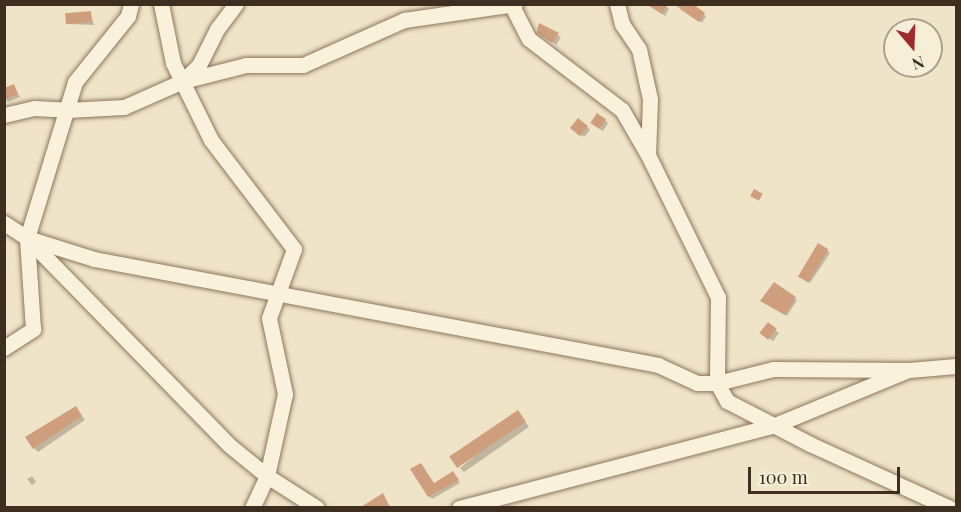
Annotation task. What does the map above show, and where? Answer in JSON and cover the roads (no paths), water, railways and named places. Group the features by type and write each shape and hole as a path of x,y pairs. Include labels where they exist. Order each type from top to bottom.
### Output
{"street":[{"path":"4,348 33,329 27,238 75,82 128,16 131,4"},
{"path":"161,4 174,63 211,140 294,249 269,318 285,394 267,476 252,507"},
{"path":"183,81 199,65 217,29 236,4"},
{"path":"617,4 622,24 639,49 650,99 648,156"},
{"path":"4,115 34,108 67,110 124,107 183,81 246,64 303,66 404,20 512,5 529,39 622,110 648,156 718,297 717,383 728,401 950,507"},
{"path":"4,222 27,238 229,445 267,476 317,507"},
{"path":"27,238 94,259 658,365 697,382 717,383 773,369 909,370 957,366"},
{"path":"459,507 775,425 909,370"}]}
